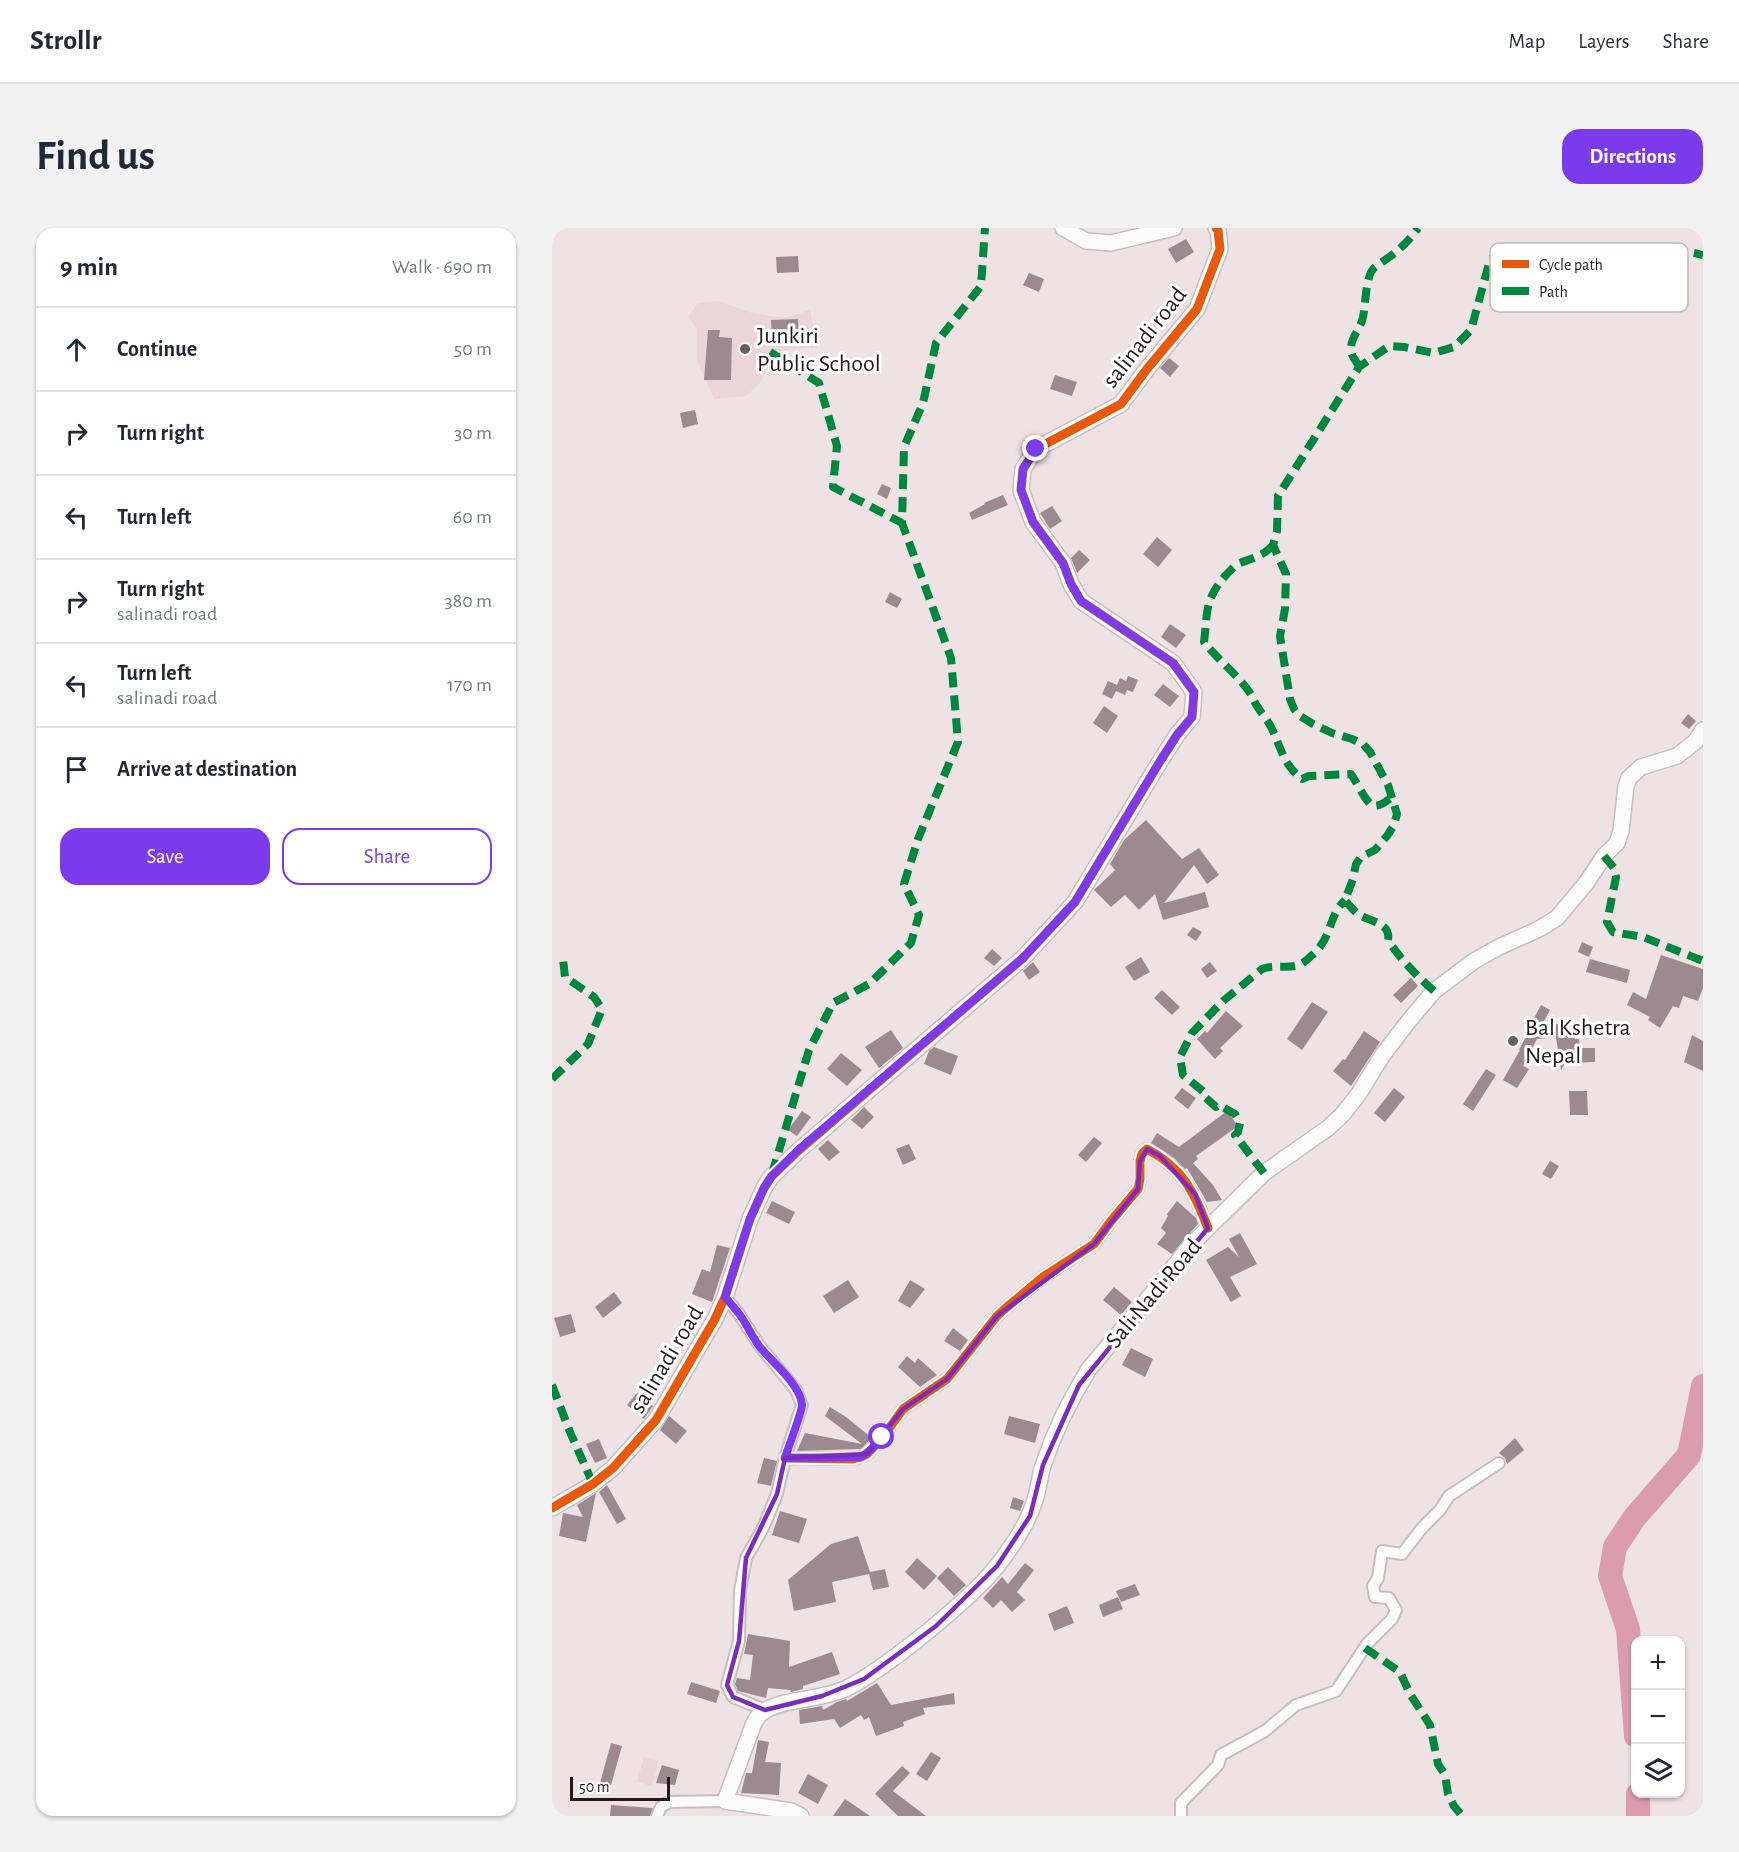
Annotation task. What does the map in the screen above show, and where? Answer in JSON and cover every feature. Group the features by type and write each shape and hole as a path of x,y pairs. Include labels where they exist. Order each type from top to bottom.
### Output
{"street":[{"path":"1063,228 1086,242 1112,243 1174,228"},
{"name":"salinadi road","path":"552,1508 593,1484 613,1468 656,1420 710,1328 725,1297 750,1219 771,1177 798,1150 1023,958 1075,902 1159,763 1192,717 1194,692 1173,663 1081,601 1063,563 1033,522 1021,490 1023,469 1036,449 1120,404 1197,309 1220,249 1216,228"},
{"name":"Sali Nadi Road","path":"765,1710 844,1689 864,1678 936,1626 989,1576 1030,1516 1043,1465 1079,1385 1089,1369 1191,1245 1264,1173 1329,1128 1342,1115 1358,1095 1382,1056 1434,991 1474,961 1557,918 1587,882 1604,856 1617,843 1629,778 1641,767 1677,756 1695,742 1703,730"},
{"path":"785,1458 853,1459 867,1454 903,1409 947,1379 997,1316 1043,1277 1094,1244 1138,1189 1140,1161 1147,1149 1169,1163 1190,1188 1208,1228"},
{"path":"725,1297 759,1345 796,1390 802,1405 785,1458 777,1494 763,1528 746,1558 740,1591 739,1641 727,1685 733,1697 765,1710 754,1723 725,1802"},
{"path":"1181,1816 1181,1803 1218,1765 1221,1755 1264,1731 1296,1705 1336,1691 1367,1644 1392,1619 1396,1610 1389,1598 1375,1597 1373,1586 1378,1578 1382,1551 1402,1554 1422,1528 1440,1510 1449,1496 1499,1463"},
{"path":"657,1816 661,1807 669,1802 685,1800 725,1802 791,1811 801,1816"}],"highlighted area":[{"path":"1147,1149 1160,1156 1195,1194 1208,1228 1079,1385 1043,1465 1030,1516 997,1566 936,1626 864,1679 822,1696 765,1710 733,1697 727,1685 739,1641 746,1558 777,1494 785,1458 867,1454 903,1409 947,1379 997,1316 1094,1244 1138,1189 1140,1161"}],"shaded area":[{"name":"Junkiri Public School","path":"719,301 752,313 785,318 810,310 817,347 770,352 766,371 760,383 746,396 714,399 697,361 697,330 688,317 698,303"},
{"path":"644,1757 659,1761 652,1786 637,1782"}],"building":[{"path":"1186,239 1194,252 1176,263 1168,249"},
{"path":"798,256 799,272 777,273 776,257"},
{"path":"1029,273 1044,279 1039,292 1023,285"},
{"path":"798,319 799,338 772,340 771,320"},
{"path":"708,330 720,330 719,337 732,338 731,380 704,380"},
{"path":"1169,358 1179,366 1170,377 1160,368"},
{"path":"1055,375 1077,382 1072,396 1050,389"},
{"path":"695,410 698,424 683,428 680,413"},
{"path":"882,484 891,488 887,499 877,494"},
{"path":"1003,495 1008,505 972,520 969,513 984,503"},
{"path":"1052,506 1062,521 1050,529 1040,513"},
{"path":"1157,537 1172,550 1158,567 1143,554"},
{"path":"1079,550 1090,560 1077,573 1071,558"},
{"path":"890,592 902,599 897,608 885,602"},
{"path":"1170,624 1186,635 1176,648 1161,637"},
{"path":"1128,676 1138,680 1133,692 1127,690 1125,695 1116,691 1112,699 1102,694 1108,681 1117,685 1120,678 1126,681"},
{"path":"1163,684 1179,696 1170,707 1154,695"},
{"path":"1104,706 1118,716 1107,733 1093,723"},
{"path":"1688,714 1696,721 1689,729 1681,723"},
{"path":"1146,820 1182,859 1199,848 1219,875 1207,884 1194,865 1164,903 1205,892 1209,907 1163,920 1155,894 1139,910 1125,895 1111,907 1094,890 1115,870 1110,864 1124,840"},
{"path":"1193,927 1202,932 1196,941 1187,935"},
{"path":"1582,942 1593,947 1589,957 1578,952"},
{"path":"992,949 1002,958 994,966 984,958"},
{"path":"1661,955 1703,969 1703,988 1698,1001 1683,996 1679,1008 1673,1006 1660,1028 1648,1020 1650,1017 1627,1005 1633,992 1646,999"},
{"path":"1141,957 1150,972 1134,981 1125,967"},
{"path":"1590,959 1630,970 1627,983 1586,972"},
{"path":"1033,962 1040,972 1029,980 1023,971"},
{"path":"1210,962 1217,971 1207,978 1201,969"},
{"path":"1411,978 1418,986 1401,1003 1393,995"},
{"path":"1162,990 1180,1007 1172,1015 1154,998"},
{"path":"1312,1002 1328,1012 1302,1050 1287,1039"},
{"path":"1541,1005 1550,1010 1542,1025 1533,1020"},
{"path":"1226,1011 1243,1026 1220,1048 1223,1051 1215,1059 1197,1039 1205,1031 1207,1033"},
{"path":"1567,1023 1568,1031 1574,1030 1575,1039 1579,1039 1580,1048 1595,1048 1595,1062 1569,1063 1569,1057 1561,1070 1556,1037 1537,1039 1523,1066 1529,1069 1517,1088 1503,1080 1531,1027"},
{"path":"891,1030 903,1048 879,1068 865,1047"},
{"path":"1364,1031 1380,1042 1351,1086 1333,1071 1343,1059 1345,1060"},
{"path":"1692,1035 1703,1041 1703,1071 1684,1062"},
{"path":"934,1047 958,1056 951,1075 924,1064 929,1051"},
{"path":"841,1053 862,1070 847,1086 827,1069"},
{"path":"1486,1069 1496,1075 1473,1111 1463,1104"},
{"path":"1182,1088 1196,1098 1188,1109 1174,1098"},
{"path":"1394,1088 1405,1097 1385,1122 1374,1113"},
{"path":"1569,1091 1587,1091 1588,1115 1570,1115"},
{"path":"864,1107 874,1117 862,1129 851,1120"},
{"path":"802,1111 811,1117 797,1136 788,1130"},
{"path":"1227,1111 1238,1126 1196,1156 1198,1159 1193,1163 1213,1185 1222,1200 1207,1202 1187,1168 1185,1169 1174,1158 1151,1143 1157,1133 1179,1147"},
{"path":"1094,1137 1102,1143 1086,1162 1078,1155"},
{"path":"828,1140 840,1152 829,1161 818,1149"},
{"path":"909,1144 916,1159 903,1165 896,1149"},
{"path":"1550,1161 1559,1166 1551,1179 1542,1174"},
{"path":"772,1201 795,1212 789,1224 766,1213"},
{"path":"1177,1201 1196,1218 1198,1224 1172,1254 1157,1244 1166,1233 1161,1228 1167,1214"},
{"path":"1240,1233 1257,1264 1230,1277 1241,1296 1231,1302 1206,1260 1228,1247 1239,1257 1229,1239"},
{"path":"717,1245 730,1248 712,1302 692,1294 702,1269 710,1272"},
{"path":"848,1280 859,1297 834,1313 823,1296"},
{"path":"910,1280 925,1289 910,1308 898,1301"},
{"path":"1114,1287 1132,1302 1121,1315 1103,1300"},
{"path":"614,1292 622,1303 603,1318 595,1307"},
{"path":"571,1314 576,1332 560,1337 554,1318"},
{"path":"953,1328 968,1340 960,1351 944,1341"},
{"path":"1131,1348 1153,1359 1145,1377 1122,1365"},
{"path":"907,1356 915,1363 918,1358 937,1375 920,1387 898,1367"},
{"path":"637,1393 653,1406 644,1419 627,1405"},
{"path":"830,1407 872,1438 861,1449 797,1451 805,1433 862,1444 825,1416"},
{"path":"669,1416 687,1431 676,1444 660,1430"},
{"path":"1009,1416 1040,1424 1035,1443 1004,1434"},
{"path":"1515,1438 1524,1450 1507,1464 1505,1458 1499,1453"},
{"path":"599,1439 607,1458 595,1463 586,1444"},
{"path":"764,1458 777,1461 771,1486 757,1483"},
{"path":"607,1485 626,1519 617,1524 599,1492"},
{"path":"596,1493 586,1542 559,1536 563,1513 583,1517 577,1505"},
{"path":"1013,1497 1024,1501 1020,1511 1010,1508"},
{"path":"780,1511 807,1519 799,1543 772,1535"},
{"path":"858,1536 870,1572 885,1569 889,1587 873,1590 869,1574 832,1582 836,1602 794,1611 788,1580 831,1544"},
{"path":"917,1558 937,1576 924,1590 905,1572"},
{"path":"1025,1563 1034,1570 1017,1592 1025,1600 1012,1612 1001,1600 993,1608 983,1598 1002,1577 1008,1584"},
{"path":"948,1567 966,1585 954,1596 937,1578"},
{"path":"1135,1584 1140,1595 1121,1602 1116,1591"},
{"path":"1118,1597 1123,1609 1103,1617 1099,1605"},
{"path":"1067,1606 1074,1623 1054,1631 1048,1614"},
{"path":"748,1634 790,1641 789,1667 832,1652 840,1674 791,1692 768,1688 766,1698 738,1691 735,1684 737,1678 750,1680 753,1655 744,1654"},
{"path":"691,1682 720,1691 716,1703 687,1694"},
{"path":"877,1683 891,1705 954,1693 955,1704 923,1708 925,1714 903,1722 904,1726 876,1736 869,1717 864,1720 861,1715 840,1728 834,1719 800,1724 799,1710 822,1706 823,1710 837,1702 846,1699 847,1701"},
{"path":"758,1740 769,1742 765,1762 781,1763 779,1795 741,1793 746,1773 752,1773"},
{"path":"611,1743 622,1746 611,1785 600,1783"},
{"path":"931,1752 941,1758 927,1781 916,1774"},
{"path":"662,1765 679,1770 675,1785 656,1783"},
{"path":"902,1766 910,1773 893,1791 926,1816 898,1816 875,1794"},
{"path":"808,1774 828,1785 818,1804 798,1793"},
{"path":"845,1799 870,1816 833,1816"},
{"path":"611,1805 653,1808 650,1816 610,1816"}],"waterway":[{"path":"1633,1690 1628,1629 1610,1576 1615,1547 1635,1517 1689,1455 1703,1386"},
{"path":"1638,1798 1638,1816"}],"marked path":[{"path":"772,1174 809,1050 833,1003 869,984 911,943 919,915 904,884 918,839 958,742 951,658 902,523 904,447 923,403 936,343 981,286 985,228"},
{"path":"1359,367 1351,346 1362,321 1371,272 1403,246 1418,228"},
{"path":"1688,251 1703,255"},
{"path":"1434,991 1398,954 1388,940 1386,929 1379,923 1358,914 1345,900 1356,864 1361,857 1375,850 1387,836 1394,825 1397,814 1388,785 1370,752 1363,744 1313,724 1294,709 1290,699 1280,636 1285,609 1286,574 1273,545 1277,531 1278,496 1359,367 1389,346 1434,353 1454,347 1471,330 1490,260"},
{"path":"770,352 819,383 837,446 833,487 902,523"},
{"path":"1273,545 1262,554 1236,565 1219,584 1208,606 1204,642 1250,693 1270,726 1287,762 1302,779 1309,776 1351,774 1371,805 1379,805 1392,797"},
{"path":"1604,856 1614,868 1616,877 1607,922 1613,932 1643,937 1703,961"},
{"path":"1264,1173 1235,1135 1240,1123 1235,1114 1219,1105 1216,1107 1205,1097 1204,1092 1183,1075 1180,1057 1192,1033 1223,1001 1262,969 1294,966 1309,958 1323,942 1335,914 1345,900"},
{"path":"552,1079 588,1044 602,1009 594,997 565,977 563,959"},
{"path":"552,1385 593,1484"},
{"path":"1365,1648 1400,1672 1410,1694 1430,1725 1438,1764 1445,1775 1448,1794 1462,1816"}],"cycle path":[{"path":"552,1508 593,1484 613,1468 656,1420 715,1319 725,1297 750,1219 771,1177 798,1151 1023,958 1075,902 1159,763 1192,717 1194,692 1173,663 1081,601 1063,563 1033,522 1021,490 1023,469 1036,449 1121,404 1197,309 1220,249 1216,228"},
{"path":"785,1458 853,1459 867,1454 883,1437 903,1409 947,1379 997,1316 1043,1277 1094,1244 1138,1189 1140,1161 1147,1149 1170,1164 1186,1182 1208,1228"}],"place":[{"name":"Junkiri Public School","path":"745,349"},
{"name":"Bal Kshetra Nepal","path":"1513,1041"}],"route":[{"path":"882,1437 867,1454 853,1459 785,1458 800,1413 802,1405 800,1398 781,1369 759,1345 725,1297 750,1219 771,1177 798,1150 1023,958 1075,902 1159,763 1192,717 1194,692 1173,663 1081,601 1063,563 1033,522 1021,490 1023,469 1036,449"}]}
